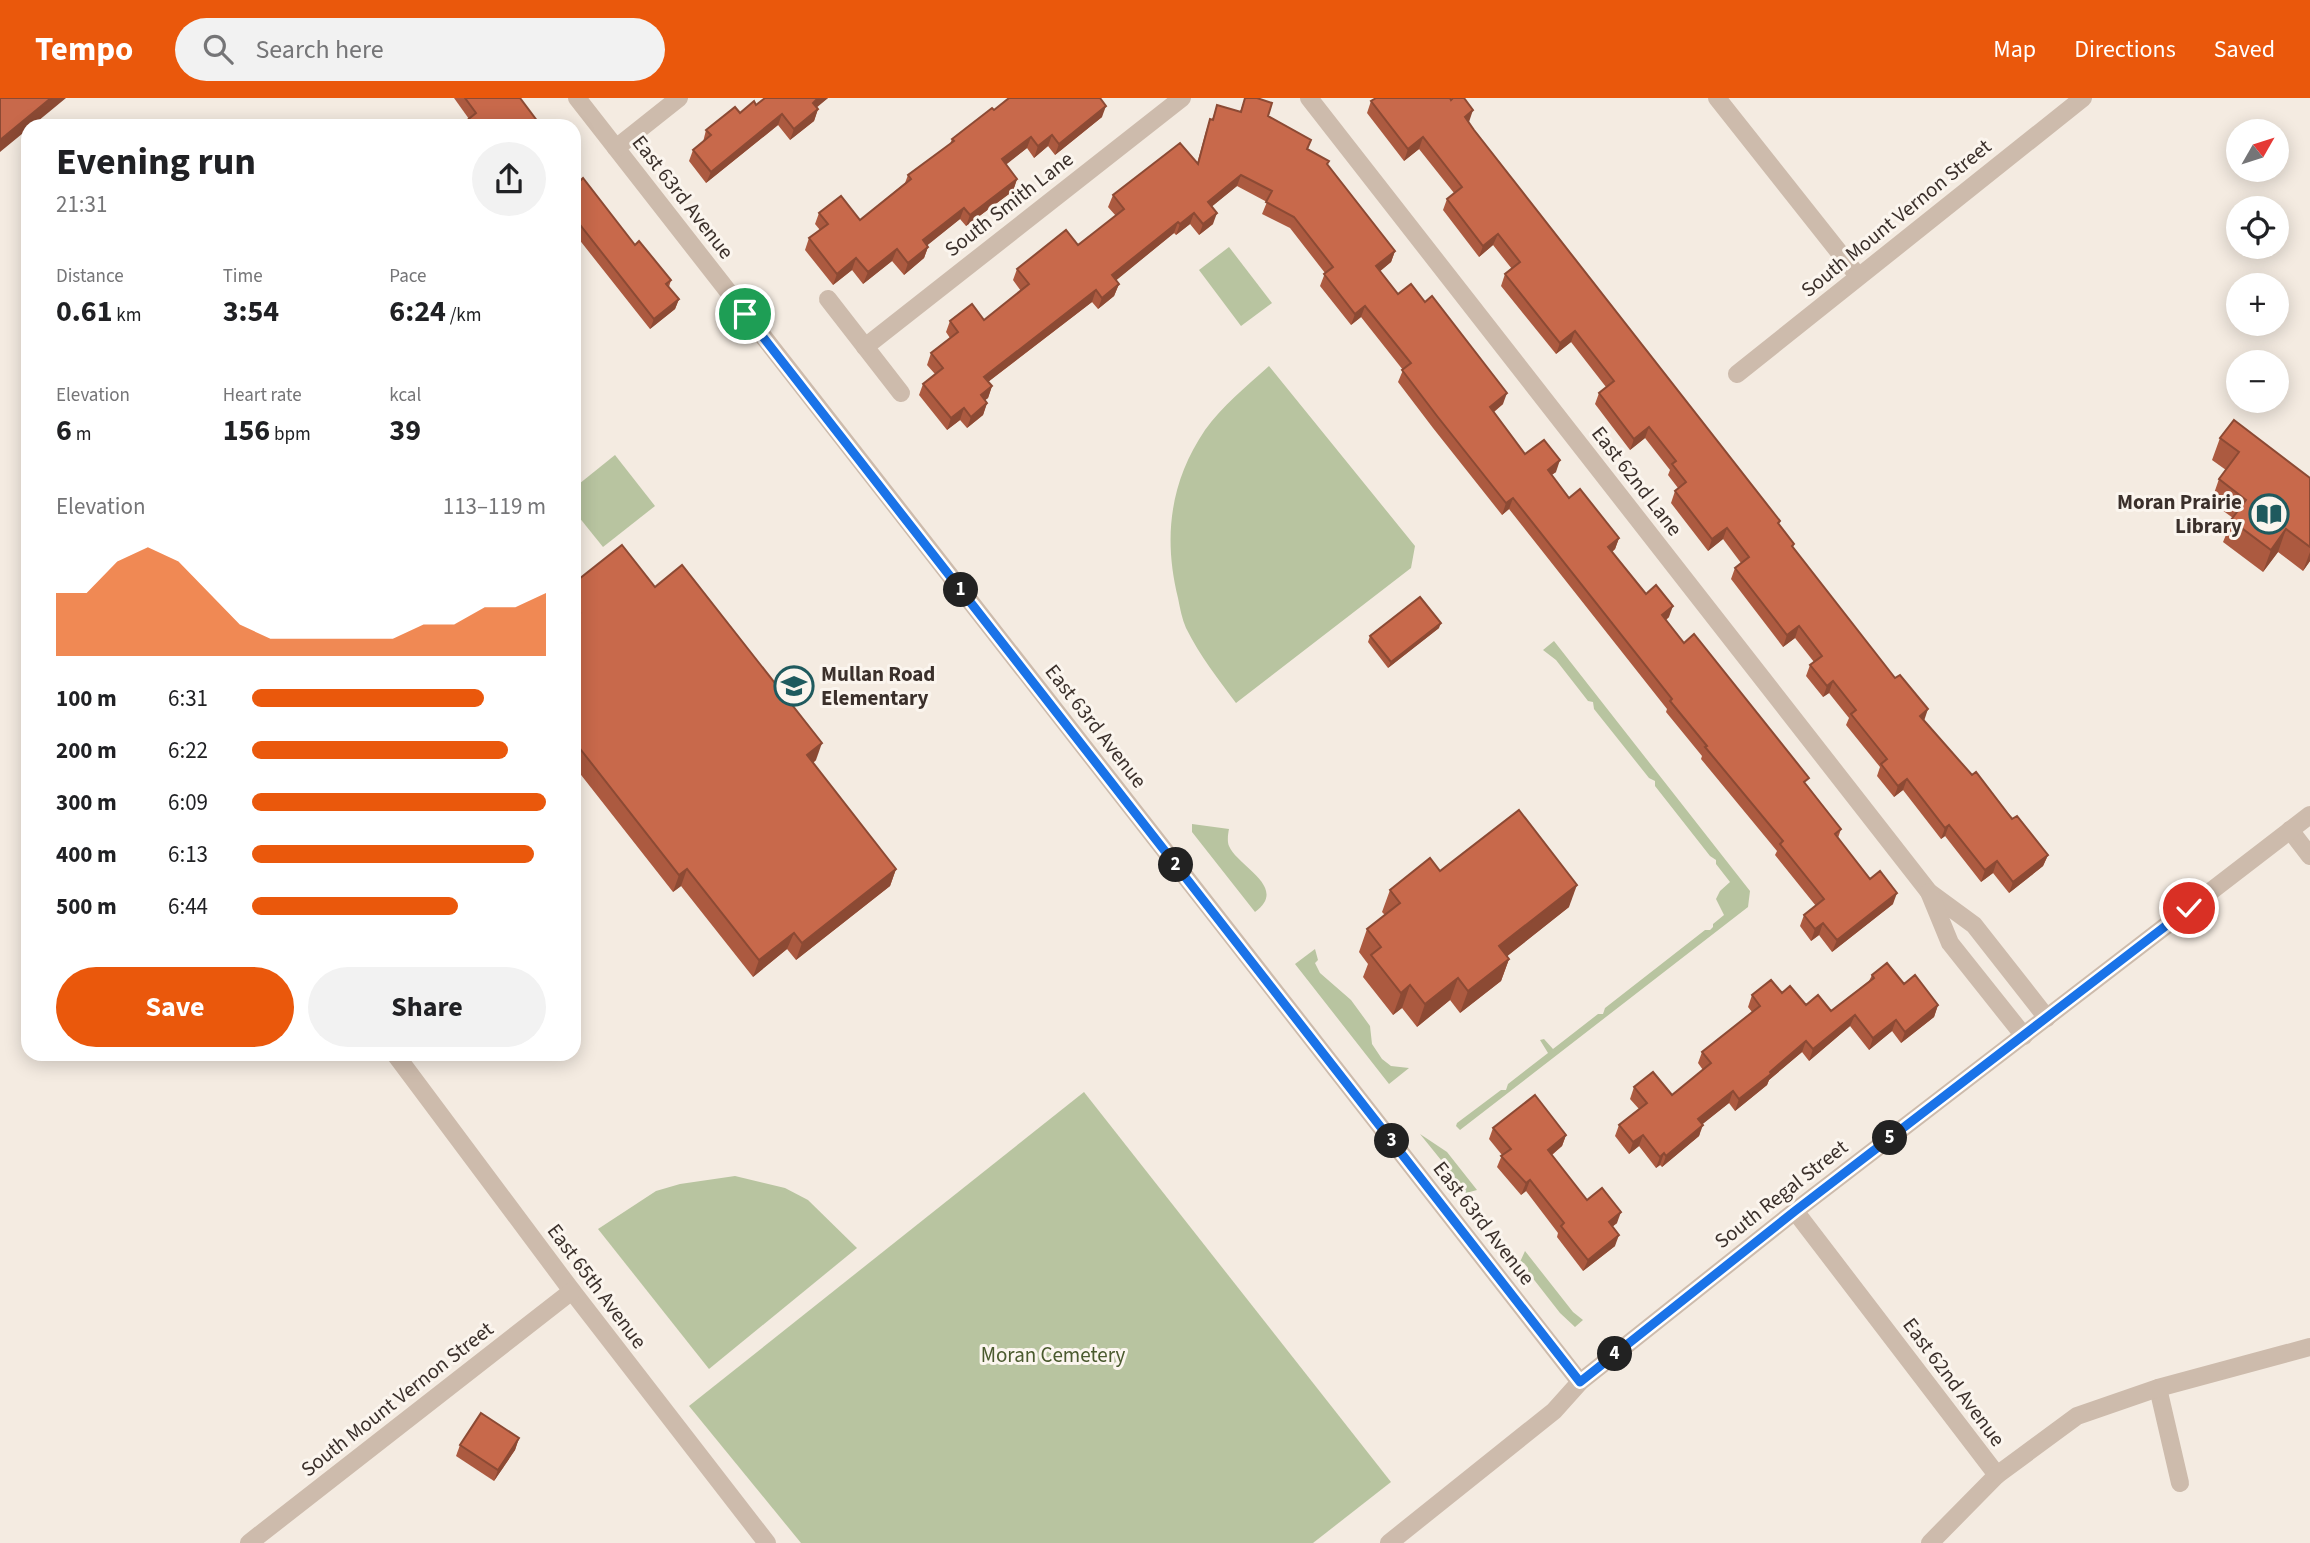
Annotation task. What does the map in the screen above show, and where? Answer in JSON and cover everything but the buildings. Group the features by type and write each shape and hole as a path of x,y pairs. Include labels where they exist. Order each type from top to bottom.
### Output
{"street":[{"name":"East 63rd Avenue","path":"577,98 1580,1382"},
{"path":"616,148 678,98"},
{"name":"South Smith Lane","path":"865,347 1182,98"},
{"name":"East 62nd Lane","path":"1309,98 1929,892 1950,943 2024,1036"},
{"path":"1717,98 1858,276"},
{"name":"South Mount Vernon Street","path":"1737,374 2083,98"},
{"path":"828,299 901,393"},
{"name":"South Regal Street","path":"1389,1543 1554,1411 1580,1382 1795,1211 2310,815"},
{"path":"2290,831 2310,856"},
{"name":"East 62nd Lane","path":"1929,892 1974,925 2047,1018"},
{"name":"East 65th Avenue","path":"400,1061 572,1291 767,1543"},
{"name":"East 62nd Avenue","path":"1795,1211 1997,1475 2077,1416 2158,1388 2310,1347"},
{"name":"South Mount Vernon Street","path":"249,1543 572,1291"},
{"path":"2158,1388 2180,1483"},
{"path":"1930,1543 1997,1475"}],"green space":[{"path":"1229,247 1272,303 1241,326 1199,270"},
{"path":"1269,366 1415,546 1411,568 1236,703 1203,658 1183,621 1171,553 1173,511 1184,470 1205,430 1227,404"},
{"path":"615,455 655,506 603,547 581,520 581,482"},
{"path":"1554,641 1750,891 1748,907 1460,1130 1456,1126 1457,1123 1501,1090 1506,1090 1508,1084 1548,1053 1540,1040 1544,1039 1553,1049 1598,1014 1603,1014 1605,1008 1705,930 1710,930 1724,915 1716,899 1730,882 1716,864 1716,860 1655,786 1655,781 1649,778 1594,709 1593,702 1588,701 1556,660 1543,650"},
{"path":"1192,824 1229,829 1229,846 1258,878 1267,894 1264,903 1255,912 1192,832"},
{"path":"1315,949 1318,960 1315,963 1320,973 1351,1000 1370,1026 1372,1044 1382,1059 1391,1066 1409,1068 1389,1084 1295,964"},
{"name":"Moran Cemetery","path":"1084,1092 1391,1482 1313,1543 801,1543 689,1406"},
{"path":"1420,1134 1447,1152 1477,1190 1466,1193 1448,1166"},
{"path":"735,1176 785,1188 808,1200 857,1248 709,1369 598,1229 656,1191 680,1184"},
{"path":"1525,1251 1573,1312 1583,1320 1575,1327 1560,1313 1524,1263 1520,1262"}],"place":[{"name":"Moran Prairie Library","path":"2269,514"},
{"name":"Mullan Road Elementary","path":"794,686"}],"route":[{"path":"745,314 1580,1382 1795,1211 2189,908"}]}
